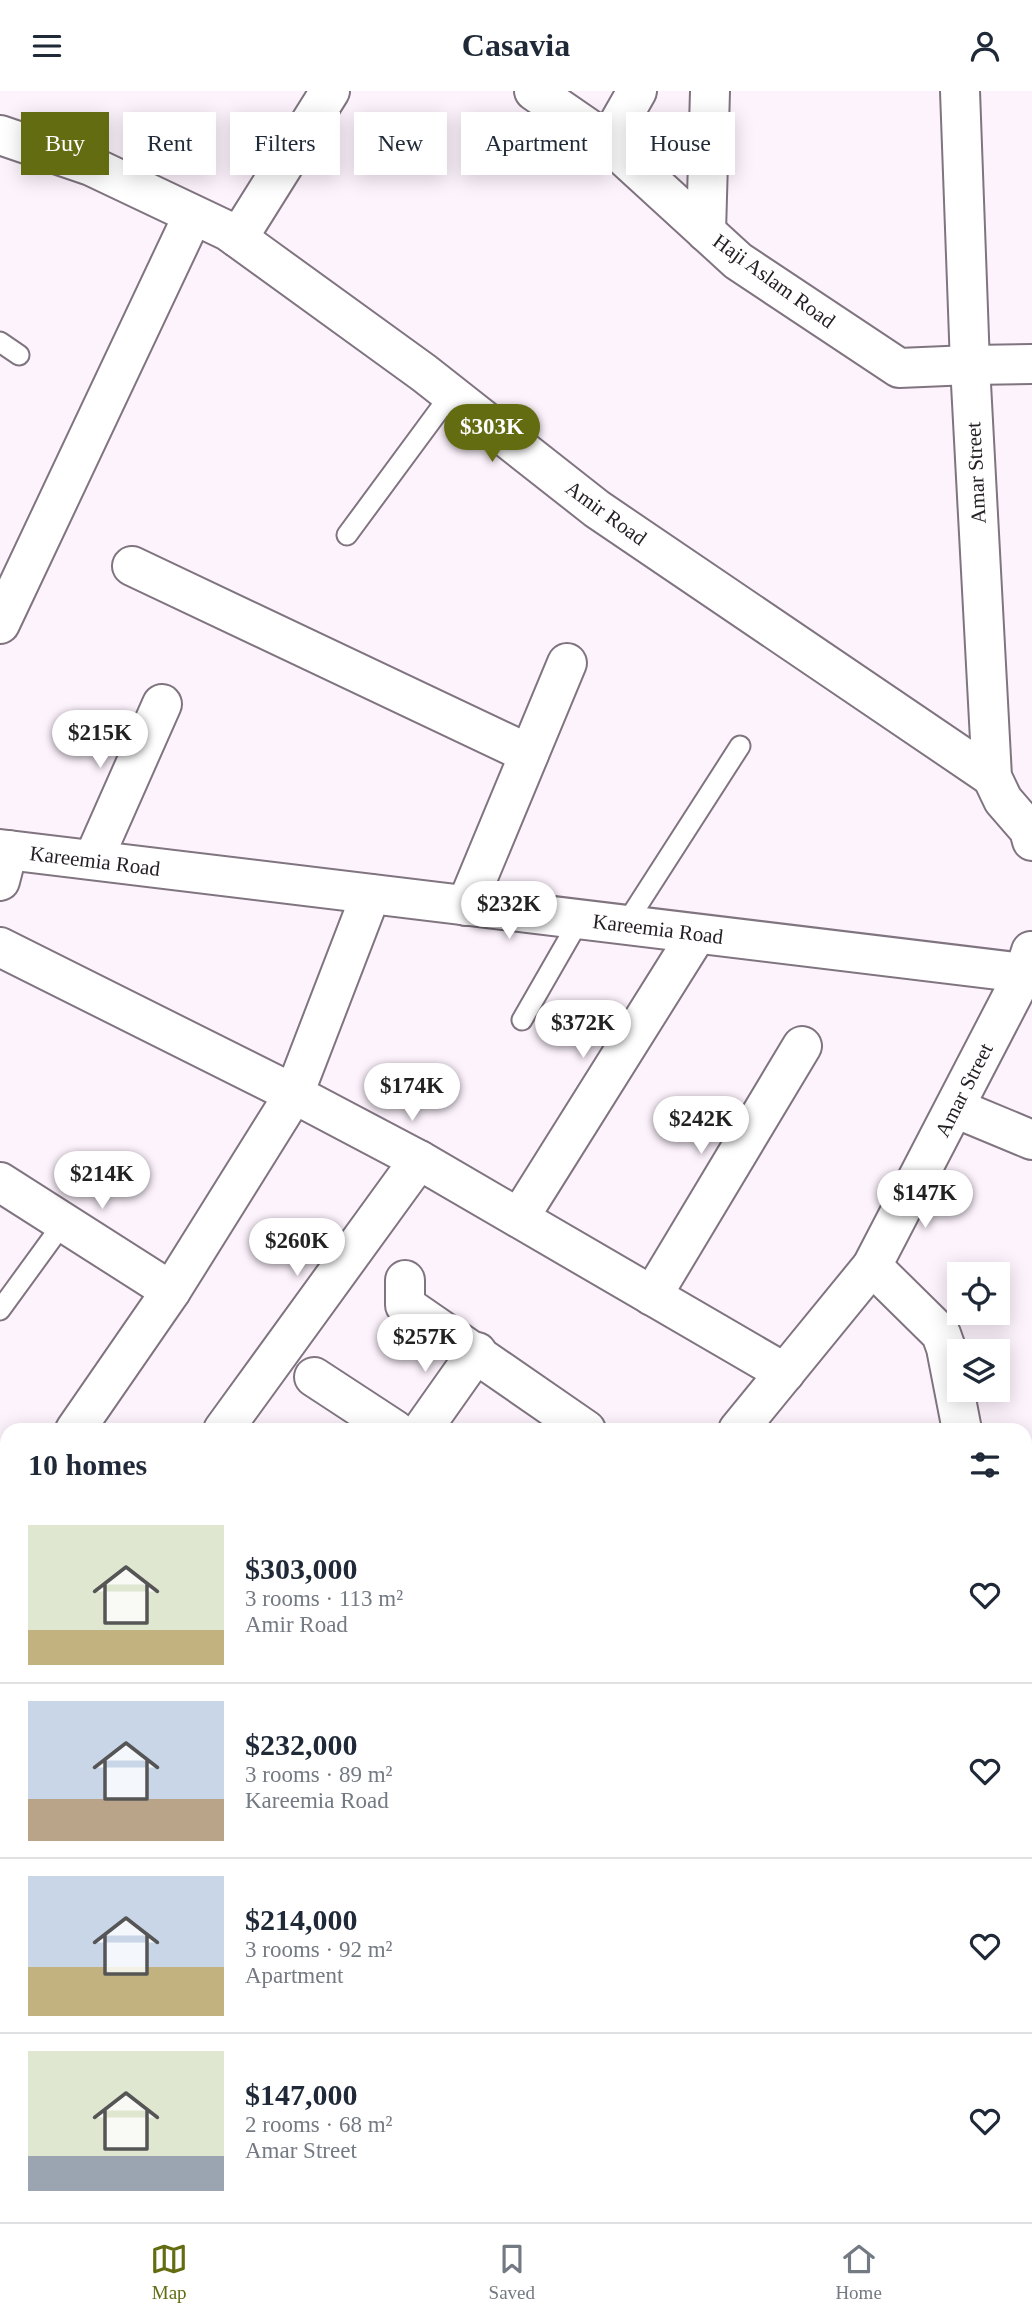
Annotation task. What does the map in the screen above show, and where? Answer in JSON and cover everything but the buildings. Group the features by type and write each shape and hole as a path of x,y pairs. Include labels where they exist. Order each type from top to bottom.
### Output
{"street":[{"path":"238,238 330,91"},
{"name":"Haji Aslam Road","path":"534,91 564,112"},
{"path":"612,135 637,91"},
{"path":"706,232 710,91"},
{"name":"Amar Street","path":"960,91 970,365 1009,791"},
{"name":"Amir Road","path":"0,135 91,166 228,231 451,394 597,509 1009,791"},
{"name":"Haji Aslam Road","path":"612,146 738,261 899,368 1032,364"},
{"path":"0,624 193,215"},
{"path":"132,566 529,754"},
{"path":"466,906 567,663"},
{"path":"93,860 162,704"},
{"path":"1009,791 1032,841"},
{"name":"Kareemia Road","path":"3,860 93,860 697,934 1028,961"},
{"path":"80,1423 171,1291 293,1094 372,894"},
{"path":"519,1218 697,934"},
{"path":"0,947 419,1160 785,1373"},
{"name":"Amar Street","path":"744,1423 872,1266 1028,961"},
{"path":"652,1296 802,1046"},
{"path":"955,1108 1032,1140"},
{"path":"228,1423 419,1160"},
{"path":"0,1182 171,1291"},
{"path":"872,1266 941,1334 961,1423"},
{"path":"405,1280 405,1305 477,1352 573,1423"},
{"path":"427,1423 477,1352"},
{"path":"314,1377 385,1423"}],"lane":[{"path":"0,342 19,355"},
{"path":"347,535 451,394"},
{"path":"625,925 740,746"},
{"path":"523,1020 580,919"},
{"path":"0,1310 64,1222"}]}
